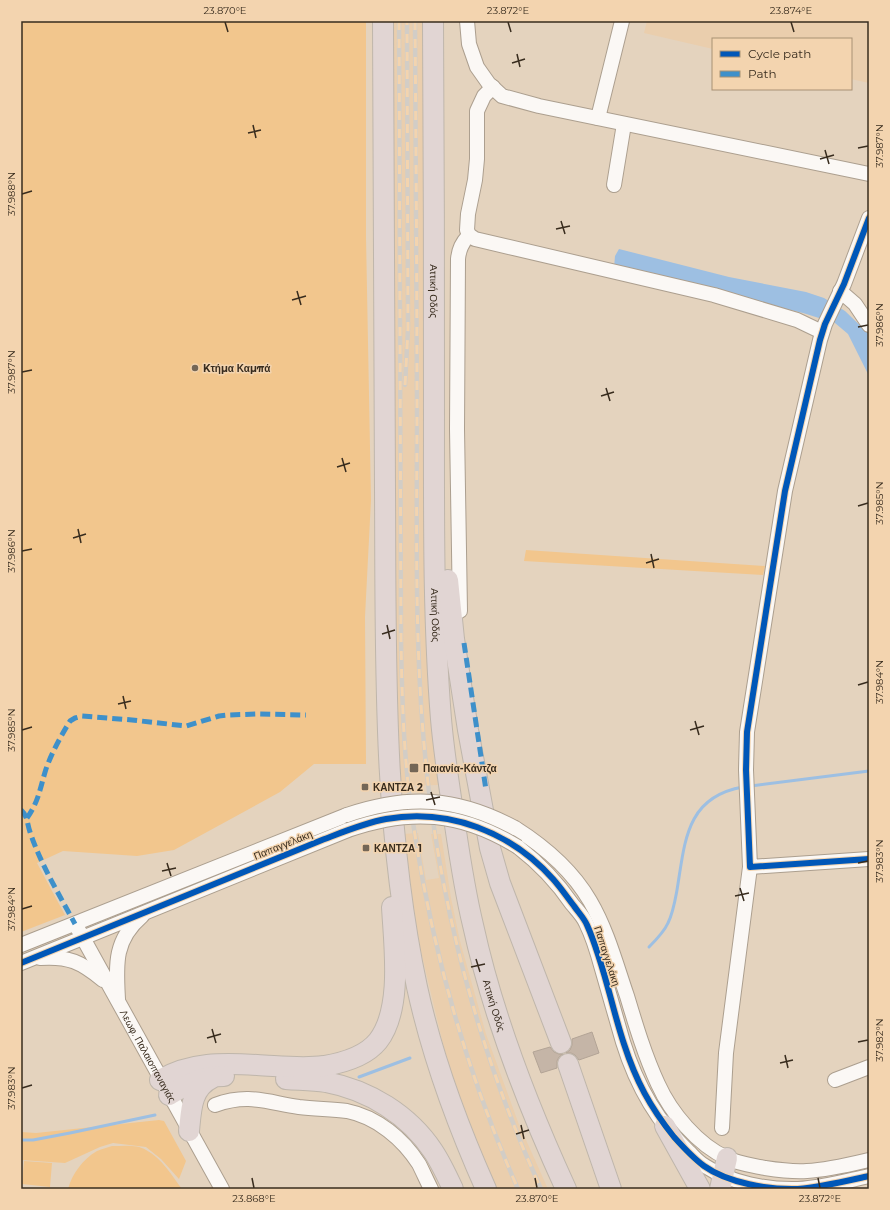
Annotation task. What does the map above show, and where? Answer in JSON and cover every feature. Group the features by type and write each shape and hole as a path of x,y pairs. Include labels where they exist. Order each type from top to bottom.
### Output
{"highway":[{"path":"383,21 386,673 390,784 390,874 395,961 395,984 392,1008 385,1027 378,1040 368,1050 356,1056 325,1066 295,1067 214,1064 188,1068 169,1074 165,1088 192,1082 202,1078 230,1076 326,1082 354,1090 370,1096 386,1105 417,1131 433,1151 454,1189"},
{"name":"Αττική Οδός","path":"433,21 434,479 441,720 448,782 471,918 490,992 506,1044 529,1105 566,1189"},
{"path":"434,479 446,545 454,639 468,730 490,848 500,883 561,1043"},
{"path":"390,784 397,860 406,926 417,988 443,1080 466,1144 486,1189"},
{"path":"568,1064 611,1189"},
{"path":"189,1131 191,1111 196,1092 205,1081 215,1076"},
{"path":"665,1126 700,1189"}],"street":[{"path":"467,21 469,44 477,67 502,96 539,106 869,174"},
{"path":"598,118 622,21"},
{"path":"493,87 484,96 477,111 477,159 475,180 468,214 467,230 469,235 475,238 714,295 824,328"},
{"path":"614,185 624,124"},
{"path":"722,1128 726,1053 750,867 746,770 747,732 784,491 824,328 869,218"},
{"path":"464,643 459,599 458,259 459,250 462,243 469,235"},
{"path":"838,295 855,304 869,325"},
{"name":"Παπαγγελάκη","path":"21,945 347,815 380,805 401,802 437,802 472,809 488,814 515,828 546,849 579,883 590,901 610,944 641,1040 658,1085 680,1119 696,1137 713,1151 729,1176"},
{"name":"Παπαγγελάκη","path":"26,961 348,830 386,819 410,817 438,817 468,824 484,829 501,837 518,847 533,859 561,888 586,923 637,1079 652,1108 665,1126 681,1145 704,1166 729,1176 770,1187 799,1188 827,1186 869,1176"},
{"path":"750,867 869,859"},
{"path":"118,1003 116,972 117,957 120,946 125,934 133,924 151,910"},
{"name":"Λεωφ. Παλαιοπαναγιάς","path":"75,924 222,1189"},
{"path":"26,961 53,957 67,959 90,970 106,982"},
{"path":"836,1080 869,1067"},
{"path":"215,1105 228,1100 256,1098 298,1106 348,1111 368,1117 390,1131 409,1150 419,1165 431,1189"},
{"name":"Παπαγγελάκη","path":"729,1176 781,1170 806,1172 869,1160"}],"shaded area":[{"name":"Kτήμα Καμπά","path":"21,21 366,21 366,237 371,500 365,617 366,764 314,764 280,792 174,850 137,856 63,851 37,863 65,915 21,932"},
{"path":"394,21 424,21 434,748 438,785 397,786 395,602"},
{"path":"647,21 855,21 869,24 869,83 852,79 852,38 712,38 712,49 644,33"},
{"path":"526,550 765,566 763,575 524,561"},
{"path":"418,833 426,880 439,878 431,834 441,834 451,898 460,941 486,1034 518,1122 548,1189 495,1189 472,1136 448,1065 418,939 403,834"},
{"path":"159,1120 164,1121 186,1161 179,1179 161,1159 146,1147 113,1143 100,1147 65,1163 21,1160 21,1132 36,1133"},
{"path":"112,1146 138,1147 152,1153 182,1189 68,1189 75,1172 87,1158 97,1151"},
{"path":"24,1161 52,1163 50,1187 22,1184"}],"water":[{"path":"619,249 729,277 806,292 824,298 845,311 869,334 869,376 848,334 835,323 803,313 614,268 615,256"}],"building":[{"path":"592,1032 599,1053 579,1060 575,1055 566,1053 570,1050 572,1039"},
{"path":"550,1047 554,1052 563,1054 557,1061 557,1068 541,1073 533,1052"}],"waterway":[{"path":"751,786 869,771"},
{"path":"649,947 664,930 671,915 686,839 691,825 699,812 709,801 724,792 743,787"},
{"path":"359,1077 410,1058"},
{"path":"21,1140 33,1140 155,1115"}],"railway":[{"path":"399,21 401,639 403,713 408,787 415,835 432,926 455,1015 468,1060 483,1103 518,1189"},
{"path":"405,385 408,329 407,21"},
{"path":"415,21 417,608 421,708 425,757 439,856 459,954 472,1002 503,1097 521,1144 541,1189"}],"marked path":[{"path":"464,643 486,790"},
{"path":"27,818 37,800 46,769 54,750 70,721 75,718 82,716 186,726 219,716 228,715 306,715"},
{"path":"21,810 26,817 34,844 45,868 75,924"}],"cycle path":[{"path":"869,218 844,284 825,324 820,340 785,491 747,732 746,770 750,867 869,859"},
{"path":"21,963 362,825 386,819 410,816 433,817 455,821 477,827 498,836 518,848 536,862 553,879 583,917 593,939 603,969 624,1044 644,1093 665,1126 677,1141 696,1160 714,1172 725,1177 762,1187 798,1189 834,1184 869,1176"}],"place":[{"name":"Kτήμα Καμπά","path":"195,368"},
{"name":"Παιανία-Κάντζα","path":"414,768"},
{"name":"ΚΑΝΤΖΑ 2","path":"365,787"},
{"name":"ΚΑΝΤΖΑ 1","path":"366,848"}]}
